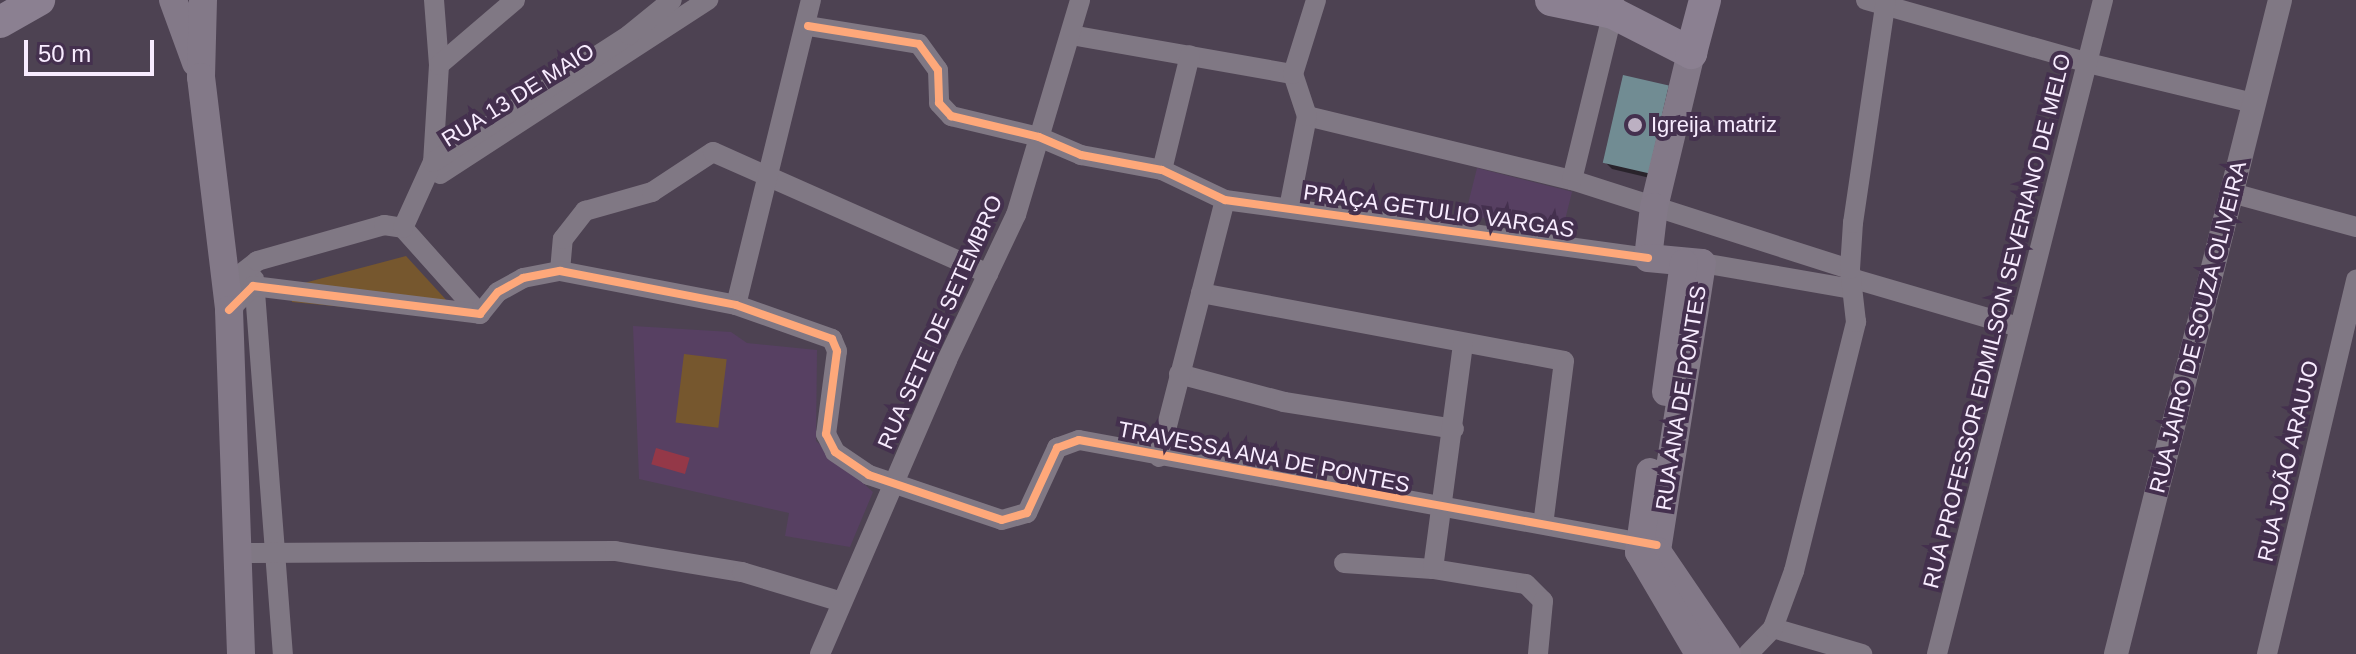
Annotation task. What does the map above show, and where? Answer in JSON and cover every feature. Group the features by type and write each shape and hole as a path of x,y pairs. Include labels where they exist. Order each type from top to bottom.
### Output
{"main road":[{"path":"173,0 201,77 237,293 235,553 241,654"},
{"path":"201,77 203,0"},
{"path":"1551,0 1615,7 1691,53"},
{"path":"0,22 42,2"},
{"path":"1648,258 1654,207 1691,53 1696,3"},
{"name":"PRAÇA GETULIO VARGAS","path":"1648,258 1693,262"},
{"name":"RUA ANA DE PONTES","path":"1648,544 1693,262"},
{"path":"1648,544 1644,565 1699,654"},
{"path":"1648,544 1687,588 1727,654"}],"street":[{"path":"434,0 439,65 439,166"},
{"path":"439,65 515,0"},
{"name":"RUA 13 DE MAIO","path":"406,219 439,166 669,11 708,0"},
{"path":"736,305 767,173 808,26 811,0"},
{"name":"RUA SETE DE SETEMBRO","path":"820,654 842,602 904,485 988,274 1016,215 1080,0"},
{"path":"1289,208 1307,116 1293,74 1316,0"},
{"name":"RUA PROFESSOR EDMILSON SEVERIANO DE MELO","path":"1937,654 2103,0"},
{"name":"RUA JAIRO DE SOUZA OLIVEIRA","path":"2116,654 2280,0"},
{"path":"1748,654 1773,628 1794,571 1856,322 1852,279 1879,2 2088,63 2253,103"},
{"path":"1572,180 1615,7"},
{"name":"PRAÇA GETULIO VARGAS","path":"808,26 919,44 938,70 939,103 951,116 1039,137 1081,155 1162,170 1225,200 1648,258"},
{"path":"1071,35 1293,74"},
{"path":"1162,170 1190,55"},
{"name":"PRAÇA GETULIO VARGAS","path":"1307,116 1572,180 1852,279 2019,327"},
{"path":"560,271 563,239 585,211 652,192 713,152 767,173 988,274"},
{"path":"2232,193 2356,227"},
{"path":"1159,457 1225,200"},
{"path":"283,654 277,550 237,293 257,261 406,219 480,314"},
{"name":"PRAÇA GETULIO VARGAS","path":"1693,262 1852,279"},
{"path":"480,314 498,292 523,278 560,271 736,305 832,339 837,351 827,440 851,465 904,485"},
{"name":"RUA JOÃO ARAUJO","path":"2267,654 2356,279"},
{"path":"237,293 480,314"},
{"path":"1201,293 1564,361 1567,370 1543,524"},
{"path":"1433,569 1463,344"},
{"path":"1179,374 1284,402 1326,405 1454,429"},
{"name":"TRAVESSA ANA DE PONTES","path":"904,485 1008,521 1027,513 1064,443 1079,440 1648,544"},
{"path":"235,553 277,550 615,551 729,569 842,602"},
{"path":"1344,563 1433,569 1516,580 1535,588 1543,601 1544,621 1538,654"},
{"path":"1773,628 1862,654"}],"shaded area":[{"path":"1477,168 1572,192 1561,237 1466,214"},
{"path":"406,256 449,303 439,316 292,302 289,287"},
{"path":"633,326 731,332 747,343 817,350 816,441 873,492 850,547 785,536 789,513 639,479"},
{"path":"684,354 727,359 718,428 676,422"},
{"path":"656,448 690,458 685,474 651,464"}],"building":[{"name":"Igreija matriz","path":"1623,75 1669,86 1649,173 1603,163"}],"cycle path":[{"path":"808,26 919,44 938,70 939,103 951,116 1039,137 1081,155 1162,170 1225,200 1648,258"},
{"path":"229,310 253,286 480,314 498,292 523,278 560,271 736,305 832,339 837,351 826,434 835,452 869,475 1002,520 1027,513 1057,448 1079,440 1657,545"}],"place":[{"name":"Igreija matriz","path":"1635,125"}]}
